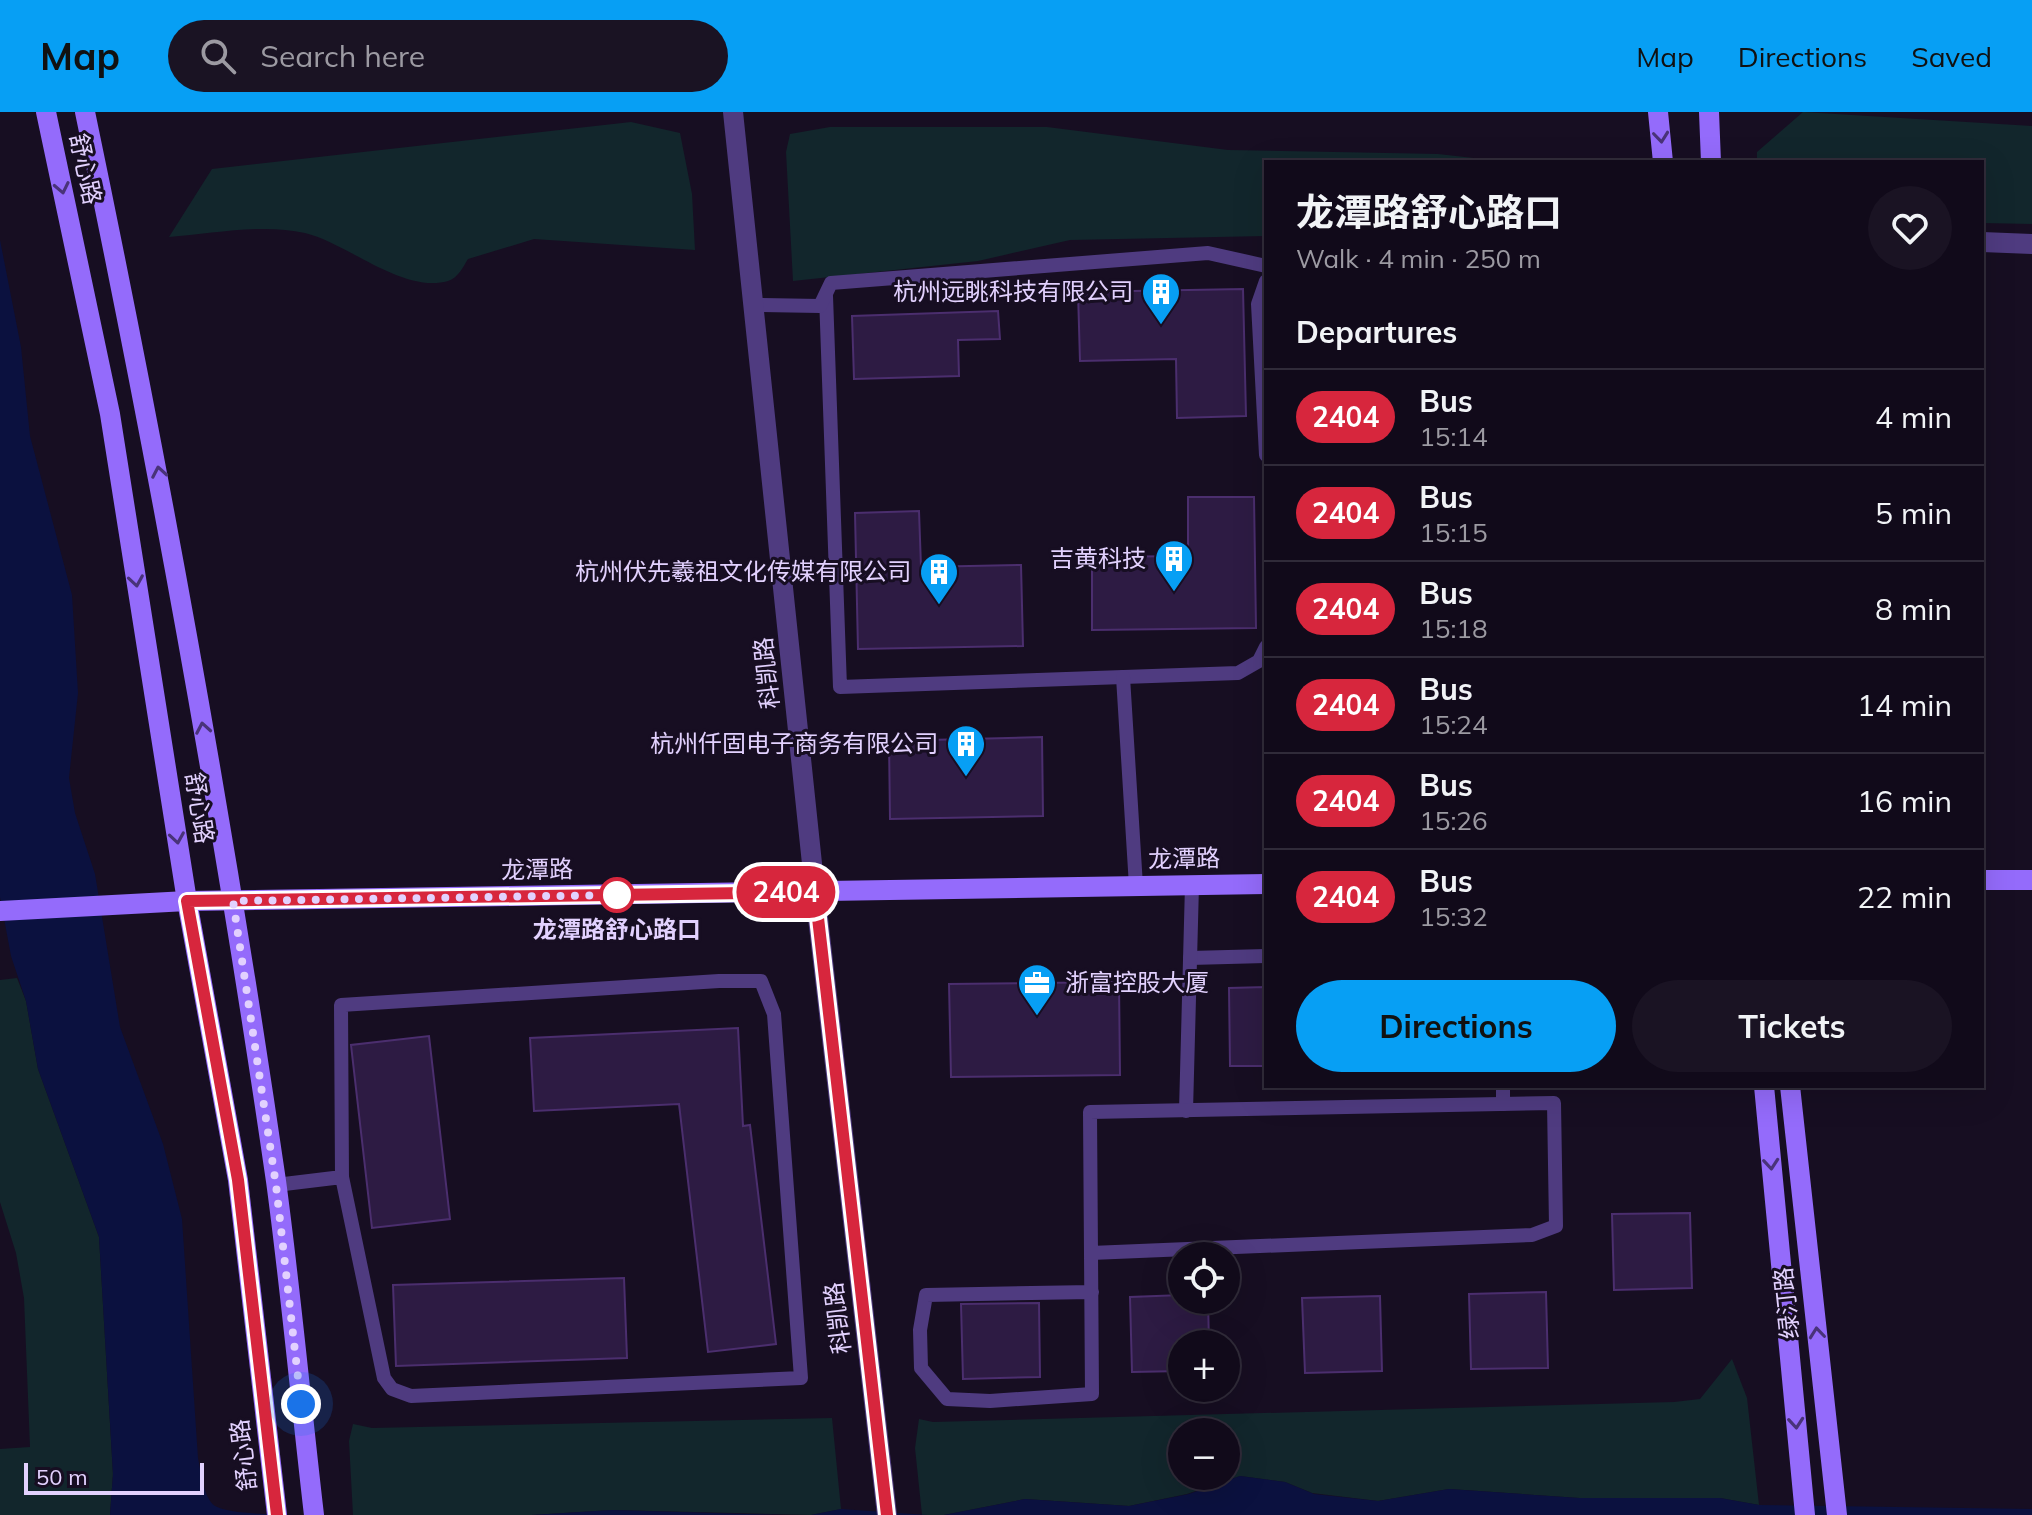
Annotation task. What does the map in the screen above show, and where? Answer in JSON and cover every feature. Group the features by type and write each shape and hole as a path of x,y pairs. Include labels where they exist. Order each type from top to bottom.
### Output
{"street":[{"name":"舒心路","path":"46,112 110,414 187,901 238,1180 277,1515"},
{"name":"舒心路","path":"85,112 153,437 233,901 276,1185 313,1506"},
{"name":"科凯路","path":"733,112 756,305 815,892 887,1515"},
{"path":"1658,112 1663,160"},
{"path":"1709,112 1711,160"},
{"path":"1984,242 2032,244"},
{"path":"1984,880 2032,880"},
{"name":"龙潭路","path":"0,911 187,901 1264,884"},
{"name":"绿汀路","path":"1764,1088 1804,1507"},
{"name":"绿汀路","path":"1790,1088 1835,1505"}],"lane":[{"path":"756,305 820,306 831,283 1208,253 1264,266"},
{"path":"1264,287 1258,304 1264,417"},
{"path":"826,296 840,687 1238,673 1259,661 1264,651"},
{"path":"1123,677 1136,886"},
{"path":"1186,1111 1192,885"},
{"path":"1190,958 1264,956"},
{"path":"761,981 774,1014 801,1378 411,1396 392,1389 384,1378 342,1177 341,1005 761,981"},
{"path":"1503,1088 1503,1104"},
{"path":"1091,1253 1532,1235 1556,1226 1554,1103 1090,1112 1091,1253 1092,1292 1092,1394 990,1401 947,1399 921,1368 920,1330 926,1295 1092,1292"},
{"path":"276,1185 342,1177"}],"shaded area":[{"path":"1803,112 2032,126 2032,224 1984,223 1984,160 1757,160 1757,152"},
{"path":"631,122 680,133 692,194 695,250 534,239 468,259 452,280 431,283 394,274 321,238 289,230 254,229 169,237 212,169"},
{"path":"830,127 1047,127 1228,150 1438,154 1491,160 1264,160 1264,236 1070,240 978,261 793,281 786,152 790,134"},
{"path":"0,240 21,347 30,436 72,595 78,693 69,778 75,813 95,874 120,1027 163,1144 182,1219 198,1458 203,1484 211,1502 222,1509 299,1515 110,1515 113,1474 99,1237 38,1069 26,1001 11,956 0,897"},
{"path":"17,978 26,1001 38,1069 99,1237 113,1474 110,1515 0,1515 0,1449 30,1447 24,1298 16,1253 0,1202 0,980"},
{"path":"1732,1359 1747,1398 1759,1505 1720,1498 1579,1498 1449,1489 1378,1501 1312,1493 1285,1482 1240,1476 1240,1418 1168,1418 1168,1490 1199,1490 1129,1506 1025,1499 944,1515 922,1515 915,1448 919,1419 933,1422 1700,1399"},
{"path":"832,1418 841,1509 811,1515 612,1510 532,1515 353,1515 349,1441 353,1424 372,1428"},
{"path":"1240,1476 1285,1482 1314,1494 1378,1501 1449,1489 1579,1498 1720,1498 1759,1505 2032,1509 2032,1515 944,1515 1025,1499 1129,1506 1200,1490 1240,1490"},
{"path":"841,1509 927,1515 811,1515"},
{"path":"612,1510 783,1515 532,1515"}],"building":[{"name":"杭州远眺科技有限公司","path":"1243,289 1246,416 1177,418 1176,359 1080,361 1078,292"},
{"path":"998,311 1000,339 958,340 959,376 854,379 852,316"},
{"name":"吉黄科技","path":"1188,497 1254,497 1256,628 1092,630 1092,557 1188,556"},
{"name":"杭州伏先羲祖文化传媒有限公司","path":"919,511 921,567 1021,565 1023,646 858,649 855,513"},
{"name":"杭州仟固电子商务有限公司","path":"1042,737 1043,816 890,819 889,741"},
{"path":"1119,982 1120,1075 951,1077 949,984"},
{"path":"1264,987 1264,1066 1230,1066 1229,988"},
{"path":"738,1028 743,1126 750,1125 776,1344 708,1352 679,1104 534,1111 530,1038"},
{"path":"429,1036 450,1219 372,1228 351,1045"},
{"path":"1690,1213 1692,1288 1614,1290 1612,1214"},
{"path":"624,1278 627,1358 396,1366 393,1285"},
{"path":"1546,1292 1548,1368 1471,1369 1469,1294"},
{"path":"1168,1296 1168,1314 1208,1314 1209,1330 1168,1330 1168,1371 1132,1372 1130,1297"},
{"path":"1380,1296 1382,1371 1305,1373 1302,1298"},
{"path":"1039,1303 1040,1377 963,1379 961,1304"}],"bus line":[{"name":"2404","path":"277,1515 238,1180 187,901 815,892 887,1515"}],"place":[{"name":"杭州远眺科技有限公司","path":"1161,326"},
{"name":"吉黄科技","path":"1174,593"},
{"name":"杭州伏先羲祖文化传媒有限公司","path":"939,606"},
{"name":"杭州仟固电子商务有限公司","path":"966,778"},
{"name":"龙潭路舒心路口","path":"617,895"},
{"name":"浙富控股大厦","path":"1037,1017"}],"route":[{"path":"301,1404 276,1185 233,901 617,895"}]}
